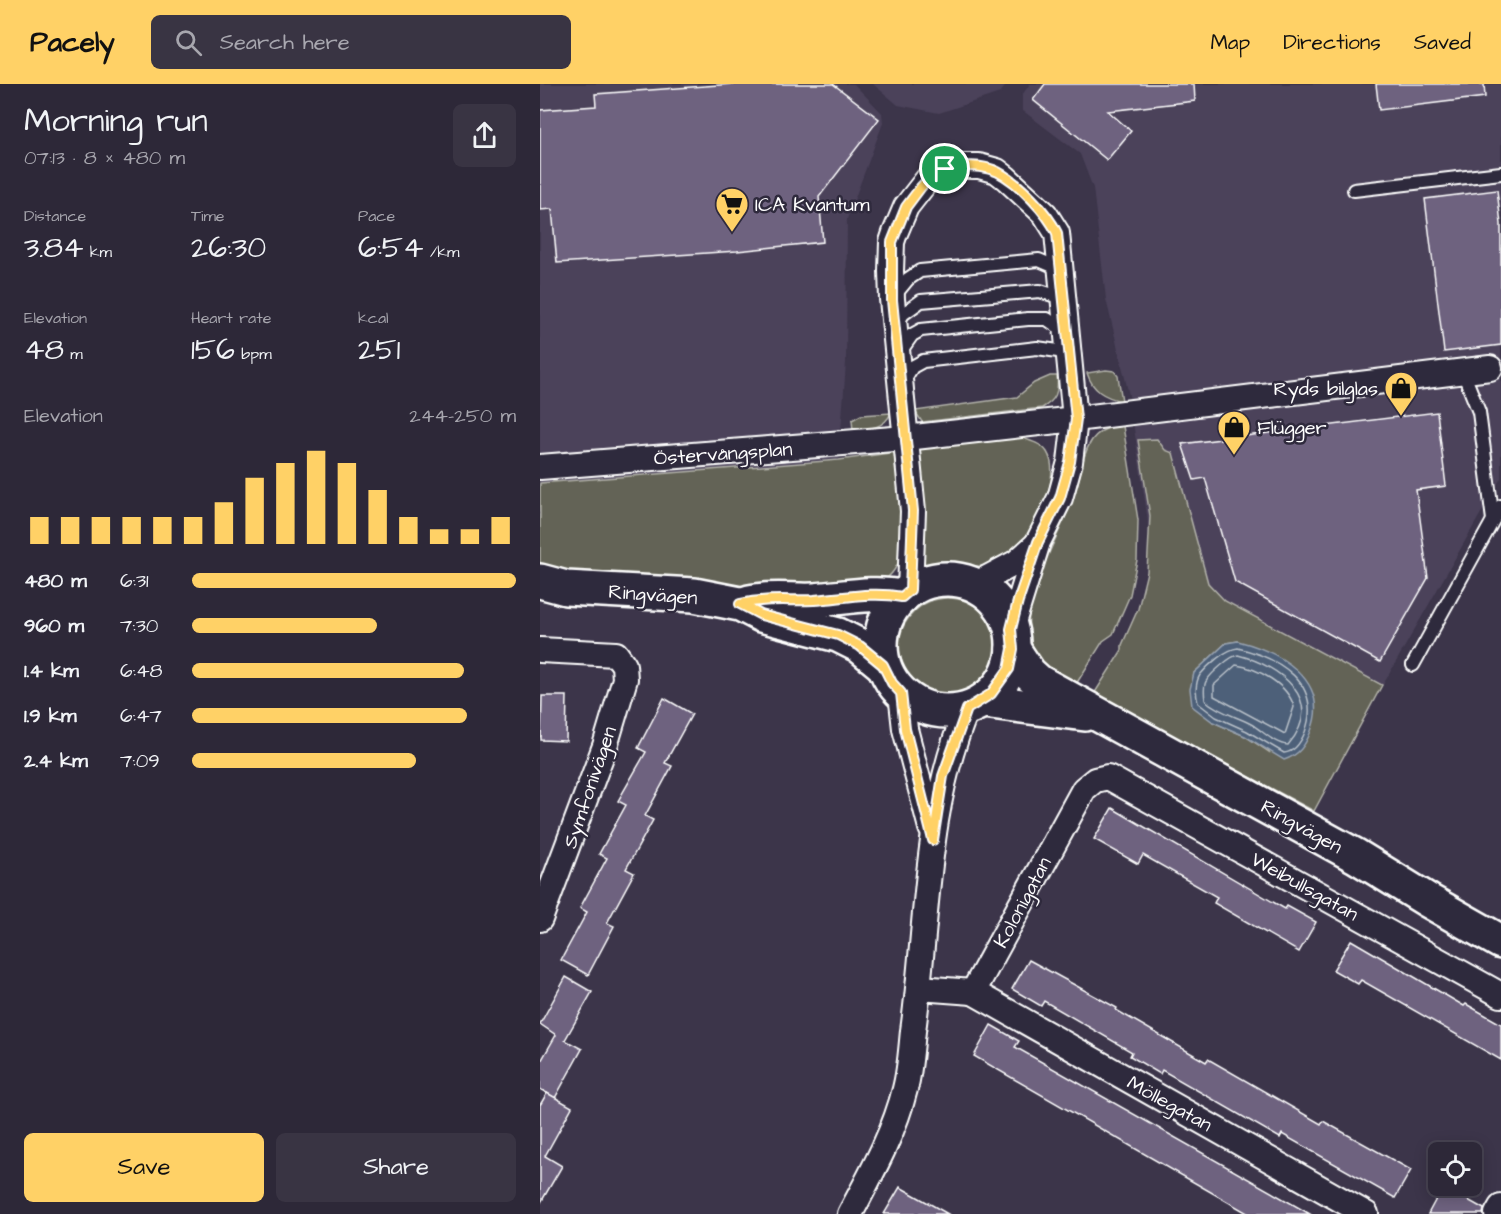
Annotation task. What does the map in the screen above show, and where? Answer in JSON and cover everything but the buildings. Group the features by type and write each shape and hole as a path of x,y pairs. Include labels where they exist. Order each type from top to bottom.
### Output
{"main road":[{"name":"Ringvägen","path":"1099,715 975,705 949,712 931,710 915,704 892,683 883,665 881,633 889,613 906,593 930,581 952,579 984,590 1001,607 1012,639 1029,673 1039,682 1356,856 1501,942"},
{"name":"Ringvägen","path":"549,589 694,595 740,604 761,615 838,635 860,646 883,665"},
{"name":"Ringvägen","path":"740,604 765,599 812,600 880,593 906,593"},
{"path":"975,705 1004,678 1012,639"}],"street":[{"path":"906,593 913,511 892,300 892,242 906,207 931,176 961,166 979,166 997,171 1045,214 1057,233 1076,419 1070,462 1060,498 1038,542 1012,639"},
{"name":"Östervångsplan","path":"540,467 906,438 1496,368"},
{"path":"974,585 1017,562 1038,542"},
{"name":"Symfonivägen","path":"540,650 616,654 624,665 618,701 605,746 540,919"},
{"path":"901,693 905,729 933,840"},
{"path":"850,1214 886,1146 905,1089 919,988 933,840 943,776 975,705"},
{"name":"Kolonigatan","path":"973,992 1084,789 1095,780 1108,777"},
{"name":"Weibullsgatan","path":"1108,777 1501,995"},
{"path":"919,988 973,992"},
{"name":"Möllegatan","path":"973,992 1366,1214"},
{"path":"1497,1214 1501,1207"}],"lane":[{"path":"1354,190 1501,173"},
{"path":"892,300 900,287 920,271 1039,260 1060,269"},
{"path":"895,327 903,314 921,301 1040,291 1056,296 1064,302"},
{"path":"898,357 912,335 921,330 1028,319 1047,320 1060,326 1067,333"},
{"path":"901,387 912,367 923,361 1037,348 1058,351 1070,359"},
{"path":"1463,372 1479,412 1493,520"},
{"path":"1413,665 1501,506"}],"shaded area":[{"path":"540,84 854,84 882,113 883,123 847,219 846,363 839,460 540,483"},
{"path":"873,84 1007,84 1000,93 939,113 898,105"},
{"path":"1030,84 1501,84 1501,478 1380,690 1152,565 1129,395 1106,299 1093,188 1080,154 1022,110 1022,95"}],"green space":[{"path":"1114,371 1118,376 1122,401 1096,389 1087,373"},
{"path":"1050,376 1057,376 1057,391 1051,402 1042,408 922,422 915,411 1017,397 1034,383"},
{"path":"891,413 880,425 853,430 852,420 861,415"},
{"path":"1123,426 1138,520 1137,560 1130,595 1113,634 1103,641 1073,689 1041,661 1030,638 1028,622 1036,586 1074,496 1088,446 1105,429"},
{"path":"1019,437 1034,442 1047,452 1051,464 1051,478 1048,493 1035,524 1017,550 1008,559 996,565 948,565 917,569 913,449"},
{"path":"1157,439 1165,450 1173,453 1208,583 1225,601 1382,685 1314,811 1094,694 1122,650 1122,645 1138,609 1147,572 1150,516 1138,440","holes":["1238,641 1269,752 1245,736 1213,722 1194,673 1226,643"]},
{"path":"897,452 904,518 902,552 897,566 888,577 867,587 729,588 540,572 540,483 839,460"},
{"path":"948,598 958,599 975,606 989,620 996,637 996,657 989,674 975,688 958,695 948,696 938,695 921,688 907,674 900,657 899,647 900,637 907,620 921,606 938,599"}],"water":[{"path":"1238,641 1285,661 1308,683 1314,697 1315,713 1311,731 1301,749 1289,758 1284,760 1245,736 1213,722 1192,706 1190,689 1194,673 1226,643"}],"place":[{"name":"ICA Kvantum","path":"732,233"},
{"name":"Ryds bilglas","path":"1401,417"},
{"name":"Flügger","path":"1234,456"}],"route":[{"path":"979,166 997,171 1051,220 1057,233 1076,419 1070,462 1060,498 1038,542 1018,601 1011,629 1013,649 1009,669 991,694 967,709 943,776 933,840 905,729 901,693 888,677 883,665 860,646 838,635 761,615 740,604 765,599 812,600 880,593 902,597 910,590 909,565 913,537 913,511 892,300 892,242 906,207 931,176 945,169 979,166"}]}
